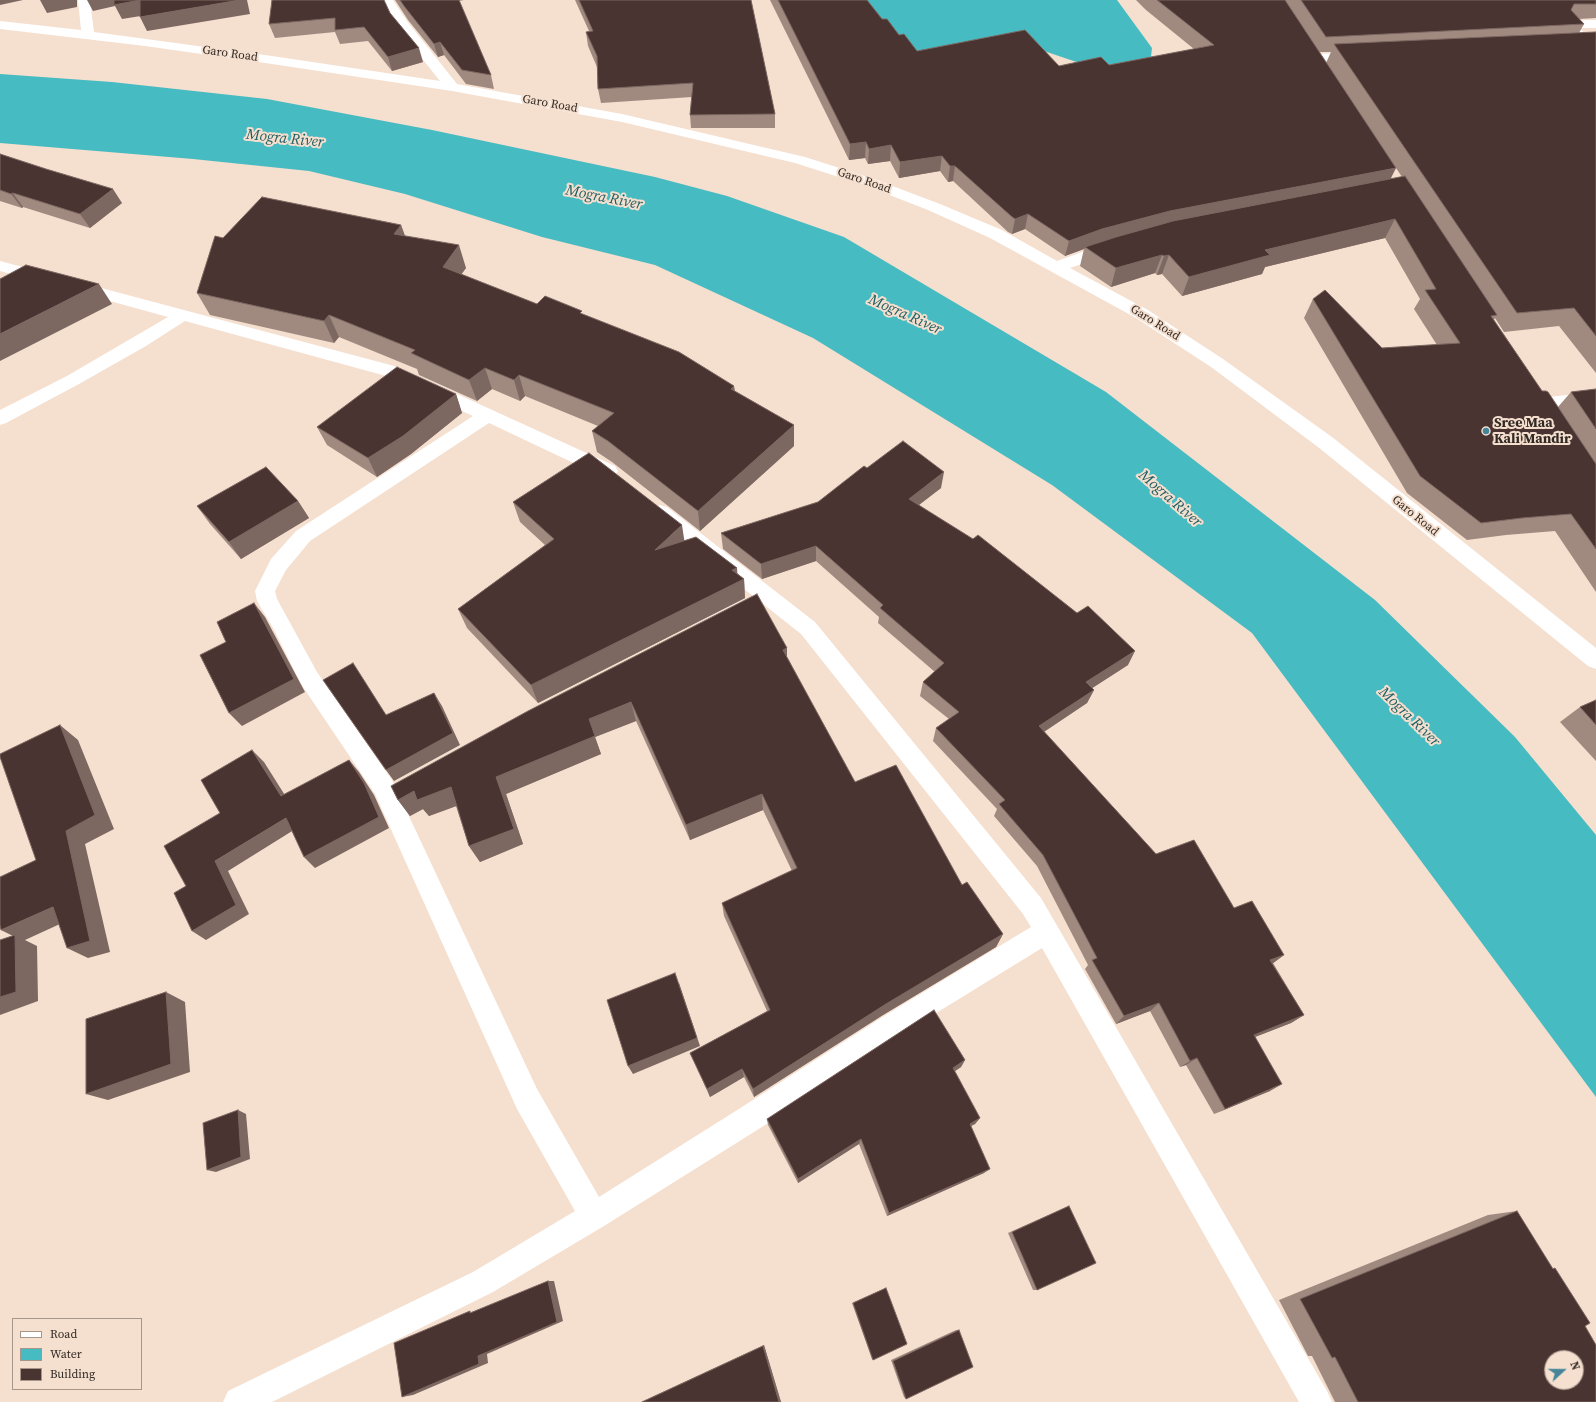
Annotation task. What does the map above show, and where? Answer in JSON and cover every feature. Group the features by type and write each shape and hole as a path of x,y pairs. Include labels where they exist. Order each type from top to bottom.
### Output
{"street":[{"path":"84,0 88,35"},
{"path":"386,0 401,23 452,87"},
{"path":"1572,46 1588,45 1570,24 1596,24"},
{"name":"Garo Road","path":"0,25 88,35 272,60 452,87 622,118 800,160 869,182 934,207 996,234 1142,314 1217,363 1325,442 1477,566 1596,660"},
{"path":"1315,58 1370,55"},
{"path":"1055,267 1124,245"},
{"path":"0,266 392,371 603,468 621,482"},
{"path":"0,418 73,380 140,342 183,315"},
{"path":"1540,404 1596,398"},
{"path":"488,415 302,536 278,565 265,591 267,601 280,622 309,678 384,787 396,793 430,890 527,1099 594,1216"},
{"path":"646,501 808,628 1032,906 1316,1402"},
{"path":"748,608 769,597"},
{"path":"239,1402 483,1282 594,1216 752,1118 893,1025 1046,932"}],"water":[{"path":"862,0 1117,0 1152,48 1150,65 1106,72 1044,51 916,53"},
{"name":"Mogra River","path":"0,74 112,82 267,99 432,130 655,177 727,196 844,237 1106,392 1375,600 1515,737 1596,835 1596,1097 1252,633 1052,485 813,338 655,265 542,237 405,194 309,171 193,159 0,143"}],"building":[{"path":"114,0 140,0 114,5"},
{"path":"140,0 240,0 140,17"},
{"path":"272,0 384,0 390,13 419,48 388,57 364,27 335,30 335,18 269,24"},
{"path":"400,0 459,0 491,75 462,70 440,42 434,44"},
{"path":"579,0 751,0 775,114 690,115 693,83 598,89 597,56 586,32 593,31"},
{"path":"778,0 867,0 882,19 887,19 899,35 904,34 917,51 1025,30 1059,66 1101,57 1109,65 1214,45 1157,0 1285,0 1396,168 1170,211 1102,229 1069,241 1028,214 1015,219 955,166 950,166 942,156 900,162 891,145 869,149 866,142 850,144"},
{"path":"1301,0 1596,0 1596,4 1574,4 1571,10 1584,24 1326,37"},
{"path":"1596,32 1596,336 1574,308 1517,313 1334,44"},
{"path":"0,154 113,189 80,214 13,193 11,194 0,190"},
{"path":"1405,176 1497,315 1491,316 1542,391 1548,392 1596,464 1596,549 1571,514 1481,523 1420,476 1313,299 1325,290 1382,348 1460,343 1425,290 1436,289 1395,219 1265,250 1270,255 1189,277 1169,255 1162,255 1116,268 1085,247 1173,221"},
{"path":"262,197 401,225 394,234 459,245 443,267 537,304 545,296 582,311 580,313 679,352 734,386 731,389 794,425 698,511 608,441 592,431 614,413 519,375 514,380 485,368 469,380 411,353 415,350 329,315 324,321 197,293 215,236 223,238"},
{"path":"26,265 99,284 0,334 0,279"},
{"path":"397,367 456,394 403,436 368,458 317,427"},
{"path":"1596,389 1596,429 1571,392"},
{"path":"903,441 944,472 909,499 973,539 978,535 1077,613 1088,606 1135,651 1086,682 1094,690 1039,726 1156,854 1194,840 1234,908 1252,901 1284,955 1270,960 1304,1015 1254,1035 1282,1084 1225,1109 1197,1058 1190,1061 1159,1003 1124,1016 1092,960 1097,958 1043,855 999,804 1005,800 936,728 959,712 923,682 944,663 880,608 883,605 816,546 761,564 721,533 818,502 864,466 867,468"},
{"path":"589,453 682,525 655,550 696,537 737,568 732,570 744,579 531,685 458,609 554,539 513,502"},
{"path":"266,467 298,501 229,542 197,506"},
{"path":"757,594 787,648 783,650 855,782 896,765 962,885 967,882 1003,934 886,1004 753,1089 742,1069 707,1089 690,1053 770,1010 722,903 797,868 762,794 686,825 631,702 589,719 595,736 496,777 514,829 469,846 451,787 417,800 414,791 398,800 391,786 528,711"},
{"path":"254,603 294,679 229,713 200,655 226,642 217,622"},
{"path":"353,663 386,715 434,693 453,733 386,770 323,680"},
{"path":"1596,700 1596,725 1580,707"},
{"path":"60,725 95,815 66,831 90,941 67,948 53,907 1,930 0,925 0,877 36,860 0,754"},
{"path":"252,750 281,796 349,760 364,783 379,817 304,857 286,818 215,861 236,905 192,931 174,893 186,886 164,846 220,813 201,780"},
{"path":"15,935 16,992 0,997 0,940"},
{"path":"675,973 697,1038 628,1066 607,1000"},
{"path":"166,992 171,1064 86,1094 86,1019"},
{"path":"934,1010 965,1060 953,1068 980,1118 970,1124 990,1169 889,1213 861,1139 798,1179 767,1119"},
{"path":"238,1110 241,1157 207,1170 203,1123"},
{"path":"1069,1206 1096,1263 1037,1290 1012,1232"},
{"path":"1517,1211 1553,1269 1555,1268 1590,1323 1585,1326 1596,1345 1596,1402 1358,1402 1335,1357 1332,1358 1300,1299"},
{"path":"548,1281 557,1322 478,1356 479,1364 402,1397 394,1343 470,1311 470,1313"},
{"path":"886,1288 907,1344 873,1360 853,1303"},
{"path":"959,1330 973,1367 906,1399 893,1361"},
{"path":"763,1346 779,1402 642,1402"}],"place":[{"name":"Sree Maa Kali Mandir","path":"1486,431"}]}
